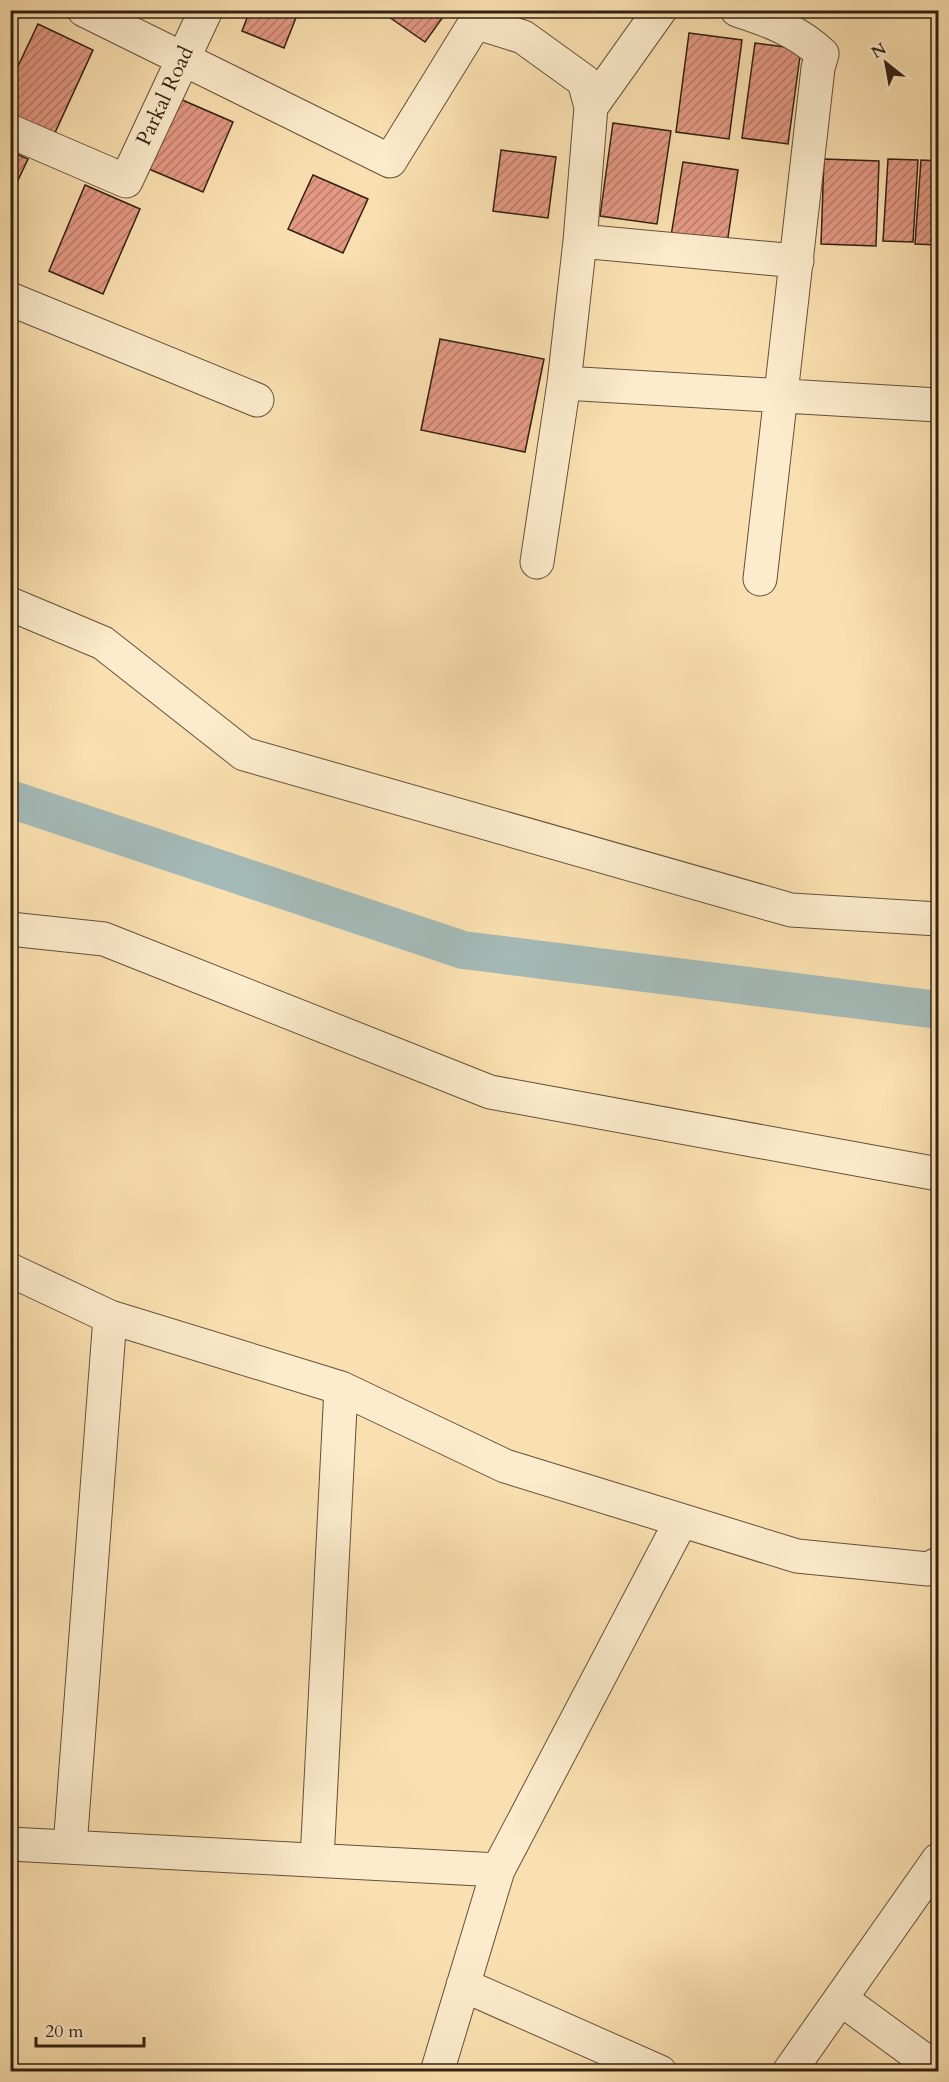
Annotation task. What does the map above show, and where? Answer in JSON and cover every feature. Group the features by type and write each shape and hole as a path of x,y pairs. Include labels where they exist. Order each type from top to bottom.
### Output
{"street":[{"path":"84,10 390,161 479,16 524,37 584,81 591,107 580,241 564,383 537,562"},
{"name":"Parkal Road","path":"10,130 126,181 206,10"},
{"path":"591,107 660,10"},
{"path":"737,10 766,19 808,40 822,54 818,68 760,579"},
{"path":"580,241 797,261"},
{"path":"10,299 257,400"},
{"path":"564,383 939,405"},
{"path":"10,604 103,643 244,754 791,910 939,920"},
{"path":"10,929 104,939 490,1092 939,1174"},
{"path":"10,1270 110,1317 341,1388 505,1466 797,1556 928,1569 939,1564"},
{"path":"70,1847 110,1317"},
{"path":"317,1860 341,1388"},
{"path":"437,2072 498,1870 681,1521"},
{"path":"10,1844 498,1870"},
{"path":"789,2072 939,1860"},
{"path":"463,1985 660,2072"},
{"path":"841,1999 939,2070"}],"building":[{"path":"250,10 299,10 284,48 242,31"},
{"path":"379,10 448,10 425,42"},
{"path":"38,24 93,50 53,137 10,117 10,83"},
{"path":"689,33 742,40 729,139 676,132"},
{"path":"755,43 801,49 788,144 742,138"},
{"path":"180,99 233,122 203,192 149,169"},
{"path":"613,123 671,131 657,224 600,216"},
{"path":"501,150 556,157 548,218 493,211"},
{"path":"10,151 28,159 10,197"},
{"path":"824,159 879,161 876,246 821,244"},
{"path":"888,159 918,160 913,242 883,241"},
{"path":"921,160 938,161 938,245 915,244"},
{"path":"683,162 738,170 727,244 671,236"},
{"path":"313,175 368,199 343,253 288,229"},
{"path":"85,185 140,209 103,294 49,271"},
{"path":"440,339 544,359 525,452 421,430"}],"waterway":[{"path":"10,799 463,950 938,1010"}]}
